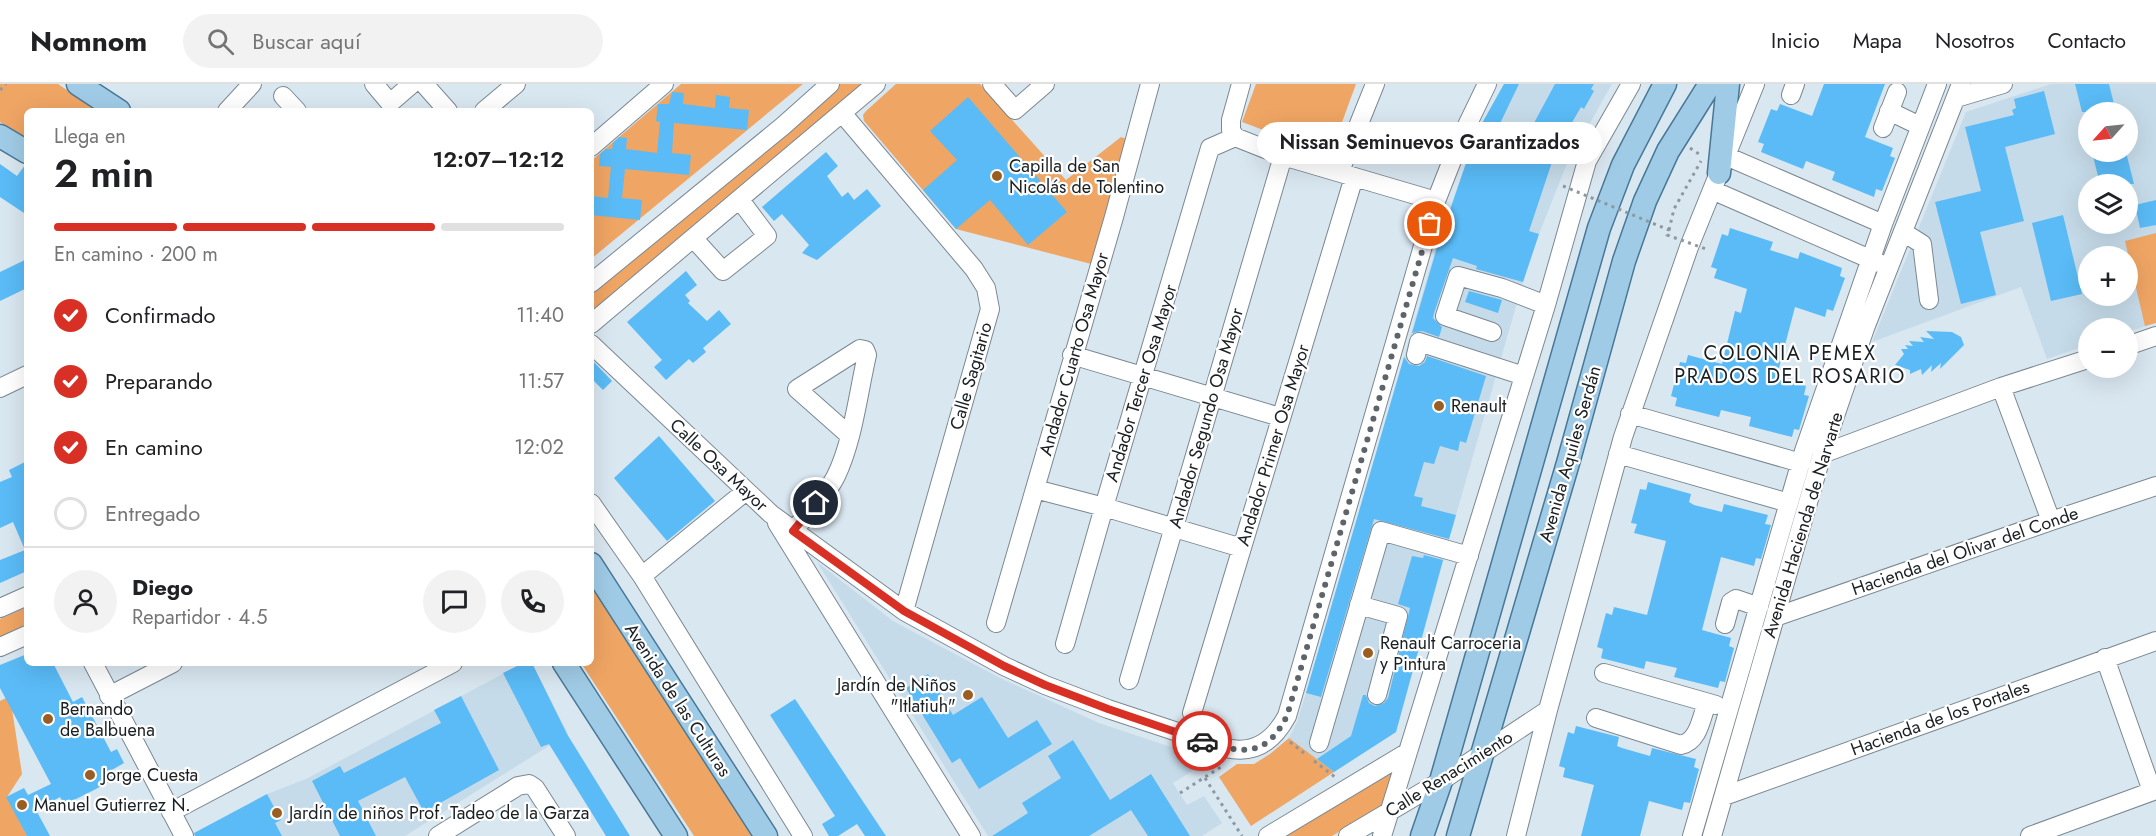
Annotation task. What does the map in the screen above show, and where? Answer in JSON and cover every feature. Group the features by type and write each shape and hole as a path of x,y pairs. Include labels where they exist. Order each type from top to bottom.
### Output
{"main road":[{"path":"78,84 114,108"},
{"name":"Avenida Aquiles Serdán","path":"1422,836 1440,781 1599,228 1623,165 1665,84"},
{"name":"Avenida Aquiles Serdán","path":"1458,836 1568,463 1624,261 1645,201 1668,152 1710,84"},
{"path":"1719,173 1728,84"},
{"path":"0,136 24,150"},
{"name":"Avenida de las Culturas","path":"594,569 766,836"},
{"path":"566,666 676,836"}],"street":[{"path":"230,108 252,84"},
{"path":"374,84 390,103 412,84"},
{"path":"424,84 445,108"},
{"path":"488,108 516,84"},
{"path":"594,144 664,84"},
{"path":"594,281 783,126 830,84"},
{"path":"594,322 876,84"},
{"path":"992,84 1015,110 1045,84"},
{"name":"Andador Cuarto Osa Mayor","path":"996,623 1072,355 1114,217 1150,84"},
{"path":"1241,84 1231,120 1231,130 1235,137 1283,156 1436,201"},
{"name":"Andador Primer Osa Mayor","path":"1192,713 1242,549 1347,174 1375,84"},
{"name":"Calle Osa Mayor","path":"594,347 771,514 904,611 1004,666 1045,685 1108,709 1235,750 1258,748 1280,729 1287,716 1436,201 1468,122 1487,84"},
{"path":"1382,836 1546,305 1587,161 1631,84"},
{"path":"1516,836 1548,710 1630,414 1689,247 1755,84"},
{"name":"Avenida Hacienda de Narvarte","path":"1692,836 1801,463 1870,259 1937,84"},
{"path":"1958,91 2003,84"},
{"name":"Avenida Hacienda de Narvarte","path":"1712,836 1822,454 1865,328 1958,91"},
{"path":"1897,92 1886,120 1920,126"},
{"path":"283,96 294,108"},
{"name":"Calle Sagitario","path":"842,113 974,269 986,288 990,309 904,611"},
{"name":"Andador Tercer Osa Mayor","path":"1065,644 1210,148 1235,137"},
{"name":"Andador Segundo Osa Mayor","path":"1129,680 1283,156"},
{"path":"1719,173 1883,224"},
{"path":"1719,173 1889,268"},
{"path":"694,239 723,271 767,236 740,200"},
{"path":"1903,232 1922,244 1929,300"},
{"path":"1492,332 1445,316 1458,276 1502,288 1546,305"},
{"path":"2138,342 2156,336"},
{"path":"1416,355 1419,342 1524,376"},
{"path":"793,531 835,479 843,459 849,435 867,355 864,350 860,349 797,389 849,435"},
{"path":"1072,355 1142,378 1280,417"},
{"path":"1822,454 2001,387 2078,362"},
{"path":"0,388 24,376"},
{"path":"2001,387 2051,520"},
{"path":"1630,414 1801,463"},
{"path":"1618,454 1789,503"},
{"name":"Hacienda del Olivar del Conde","path":"1775,617 2051,520 2156,486"},
{"path":"1035,489 1104,507 1242,549"},
{"path":"642,576 746,491"},
{"path":"594,506 642,576 803,836"},
{"path":"771,514 971,836"},
{"path":"1319,743 1381,531 1469,556"},
{"path":"0,609 24,597"},
{"path":"1725,624 1731,602 1736,599 1759,607"},
{"path":"1359,605 1398,616 1377,694"},
{"path":"0,647 24,636"},
{"name":"Hacienda de los Portales","path":"1724,796 2156,641"},
{"path":"2030,836 2154,791 2105,658"},
{"path":"95,666 184,836"},
{"path":"110,696 167,666"},
{"path":"171,812 447,666"},
{"path":"1604,673 1729,709"},
{"path":"1596,718 1682,745 1689,744 1695,738 1707,703"},
{"name":"Calle Renacimiento","path":"1348,836 1440,781 1548,710"},
{"path":"1268,836 1408,752"},
{"path":"438,836 518,786 529,783 536,788 566,836"}],"path":[{"path":"0,90 6,84"},
{"path":"1703,156 1674,209 1667,235 1709,250"},
{"path":"1563,186 1669,230"},
{"path":"1180,793 1221,767 1224,760"},
{"path":"1205,778 1242,836"}],"shaded area":[{"path":"0,84 58,84 94,108 24,108 24,138 0,122"},
{"path":"681,84 803,84 594,257 594,158"},
{"path":"839,84 867,84 594,314 594,288 786,131"},
{"path":"896,84 980,84 1066,180 1121,137 1132,141 1095,265 956,229 864,121 863,115 866,111"},
{"path":"1256,84 1356,84 1330,155 1242,122"},
{"path":"1504,84 1612,84 1566,166 1523,282 1396,732 1334,772 1289,738 1297,722 1306,693 1435,251 1476,134"},
{"path":"2051,84 2156,84 2156,323 2138,329 2138,318 2078,318 2078,348 2047,359 2021,287 1872,342 1966,112"},
{"path":"2156,233 2156,323 2145,326 2138,296 2138,246 2126,246 2125,241"},
{"path":"817,562 893,621 1000,678 1099,723 1210,760 1173,783 1187,805 1204,796 1222,823 1202,836 988,836"},
{"path":"594,591 714,773 751,836 694,836 583,666 594,666"},
{"path":"24,608 24,625 0,637 0,619"},
{"path":"517,666 534,666 568,734 405,836 197,836 195,833 267,794 306,779"},
{"path":"10,696 22,774 7,797 27,836 0,836 0,701"},
{"path":"1289,738 1334,772 1251,826 1219,777 1237,764 1254,764"},
{"path":"1392,772 1382,806 1332,836 1286,836"}],"building":[{"path":"1504,84 1519,84 1492,140 1520,149 1555,84 1594,84 1591,89 1594,91 1584,109 1581,107 1556,150 1529,231 1539,234 1523,282 1476,269 1477,266 1453,258 1433,318 1442,327 1439,337 1422,331 1412,333 1436,251 1476,134"},
{"path":"1824,84 1885,84 1865,137 1893,148 1890,156 1895,158 1882,191 1876,189 1874,197 1832,180 1835,172 1806,161 1803,169 1761,152 1764,144 1758,142 1771,109 1777,111 1780,104 1812,116"},
{"path":"2075,84 2109,84 2114,102 2080,102"},
{"path":"2044,91 2055,134 2005,147 2024,221 1980,232 1996,295 1961,304 1935,202 1981,191 1965,127 2014,115 2012,110 2016,108 2014,99"},
{"path":"672,92 684,93 683,104 715,108 716,95 730,97 729,108 749,110 747,130 674,123 672,153 691,155 689,175 625,169 622,198 642,200 640,220 594,215 594,196 608,198 611,167 599,166 600,154 606,149 612,149 613,143 619,137 627,138 626,149 657,153 660,122 656,121 658,104 669,104"},
{"name":"Capilla de San Nicolás de Tolentino","path":"968,97 1067,212 1028,245 990,200 956,229 923,190 957,160 930,131"},
{"path":"826,152 838,166 827,176 842,197 848,192 854,200 867,189 881,206 817,260 802,253 809,245 782,214 774,221 762,207"},
{"path":"2094,162 2128,162 2132,174 2098,174"},
{"path":"0,164 17,176 24,166 24,213 0,197"},
{"path":"2156,200 2156,225 2140,228 2138,204"},
{"path":"2063,215 2078,277 2078,295 2051,301 2032,223"},
{"path":"1730,228 1773,242 1770,250 1798,259 1800,252 1842,268 1840,276 1845,278 1833,311 1827,309 1825,317 1795,307 1776,379 1806,386 1804,395 1809,396 1799,430 1794,429 1792,437 1749,426 1751,417 1721,410 1719,417 1675,406 1677,398 1671,396 1680,362 1686,363 1688,355 1722,364 1735,311 1741,313 1747,289 1714,278 1717,269 1711,267 1722,234 1728,236"},
{"path":"24,260 24,289 0,301 0,272"},
{"path":"686,271 697,285 685,295 690,301 688,303 707,321 719,310 731,324 703,348 706,352 693,363 689,359 666,380 654,367 662,360 627,322"},
{"path":"1469,291 1502,300 1498,313 1465,302"},
{"path":"1926,331 1952,332 1961,337 1964,345 1940,369 1941,363 1931,372 1932,365 1922,375 1921,369 1910,374 1910,370 1895,365 1904,354 1901,349 1908,349 1905,345 1913,346 1909,341 1924,342 1920,337 1934,339"},
{"name":"Renault","path":"1427,356 1486,376 1466,443 1460,441 1458,451 1440,446 1434,464 1424,462 1414,496 1423,498 1421,506 1456,515 1449,539 1374,519 1321,697 1306,693 1404,357 1409,364 1419,366 1425,362"},
{"path":"594,362 612,381 603,390 594,381"},
{"path":"659,436 715,501 667,541 614,478"},
{"path":"24,462 24,548 13,522 0,528 0,482 12,477 9,470"},
{"path":"1648,482 1691,494 1689,502 1694,505 1722,512 1724,504 1768,515 1765,524 1771,525 1761,559 1756,558 1754,566 1721,557 1702,630 1731,638 1729,646 1734,648 1725,682 1720,681 1718,688 1674,677 1677,668 1646,661 1644,669 1601,658 1603,649 1597,647 1606,613 1612,615 1614,607 1647,615 1666,541 1634,533 1637,524 1631,523 1640,489 1646,490"},
{"path":"24,550 24,572 0,583 0,560"},
{"path":"1424,555 1443,560 1396,732 1334,772 1317,759 1351,736 1363,695 1366,695 1369,703 1375,706 1384,703 1388,698 1410,608 1398,604 1412,556 1423,558"},
{"path":"24,655 24,666 55,666 73,702 82,697 111,752 117,749 124,763 110,771 114,779 96,789 64,805 60,797 36,810 50,836 27,836 6,797 24,788 28,795 51,784 0,688 0,665"},
{"path":"517,666 533,666 567,734 630,836 606,836 549,744 541,747 503,673"},
{"path":"928,674 953,715 982,697 1008,738 1037,720 1052,744 979,789 960,758 952,763 906,688"},
{"path":"461,696 499,770 424,812 405,777 358,801 376,836 340,836 312,781 340,766 344,773 441,723 434,710"},
{"path":"795,699 886,836 865,836 857,824 838,836 829,836 822,824 835,816 770,715"},
{"path":"1576,726 1619,737 1617,746 1650,756 1652,748 1696,759 1694,767 1699,769 1690,803 1684,802 1682,810 1649,801 1640,836 1581,836 1594,785 1563,777 1565,768 1559,766 1568,732 1574,734"},
{"path":"1073,740 1110,800 1151,774 1190,836 1148,836 1131,810 1089,836 992,836 1028,813 1022,803 1061,778 1048,756"},
{"path":"267,794 281,820 275,823 282,836 195,836 194,833"}],"way so far":[{"path":"1202,741 1235,750 1258,748 1280,729 1287,716 1430,224"}],"place":[{"name":"Capilla de San Nicolás de Tolentino","path":"997,176"},
{"name":"Nissan Seminuevos Garantizados","path":"1430,224"},
{"name":"Renault","path":"1439,406"},
{"name":"Renault Carroceria y Pintura","path":"1368,653"},
{"name":"Jardín de Niños \"Itlatiuh\"","path":"968,695"},
{"name":"Bernando de Balbuena","path":"48,719"},
{"name":"Jorge Cuesta","path":"90,775"},
{"name":"Manuel Gutierrez N.","path":"22,805"},
{"name":"Jardín de niños Prof. Tadeo de la Garza","path":"277,813"}],"district":[{"name":"COLONIA PEMEX PRADOS DEL ROSARIO","path":"1790,364"}],"route":[{"path":"816,503 793,531 904,611 1004,666 1045,685 1202,741"}]}
